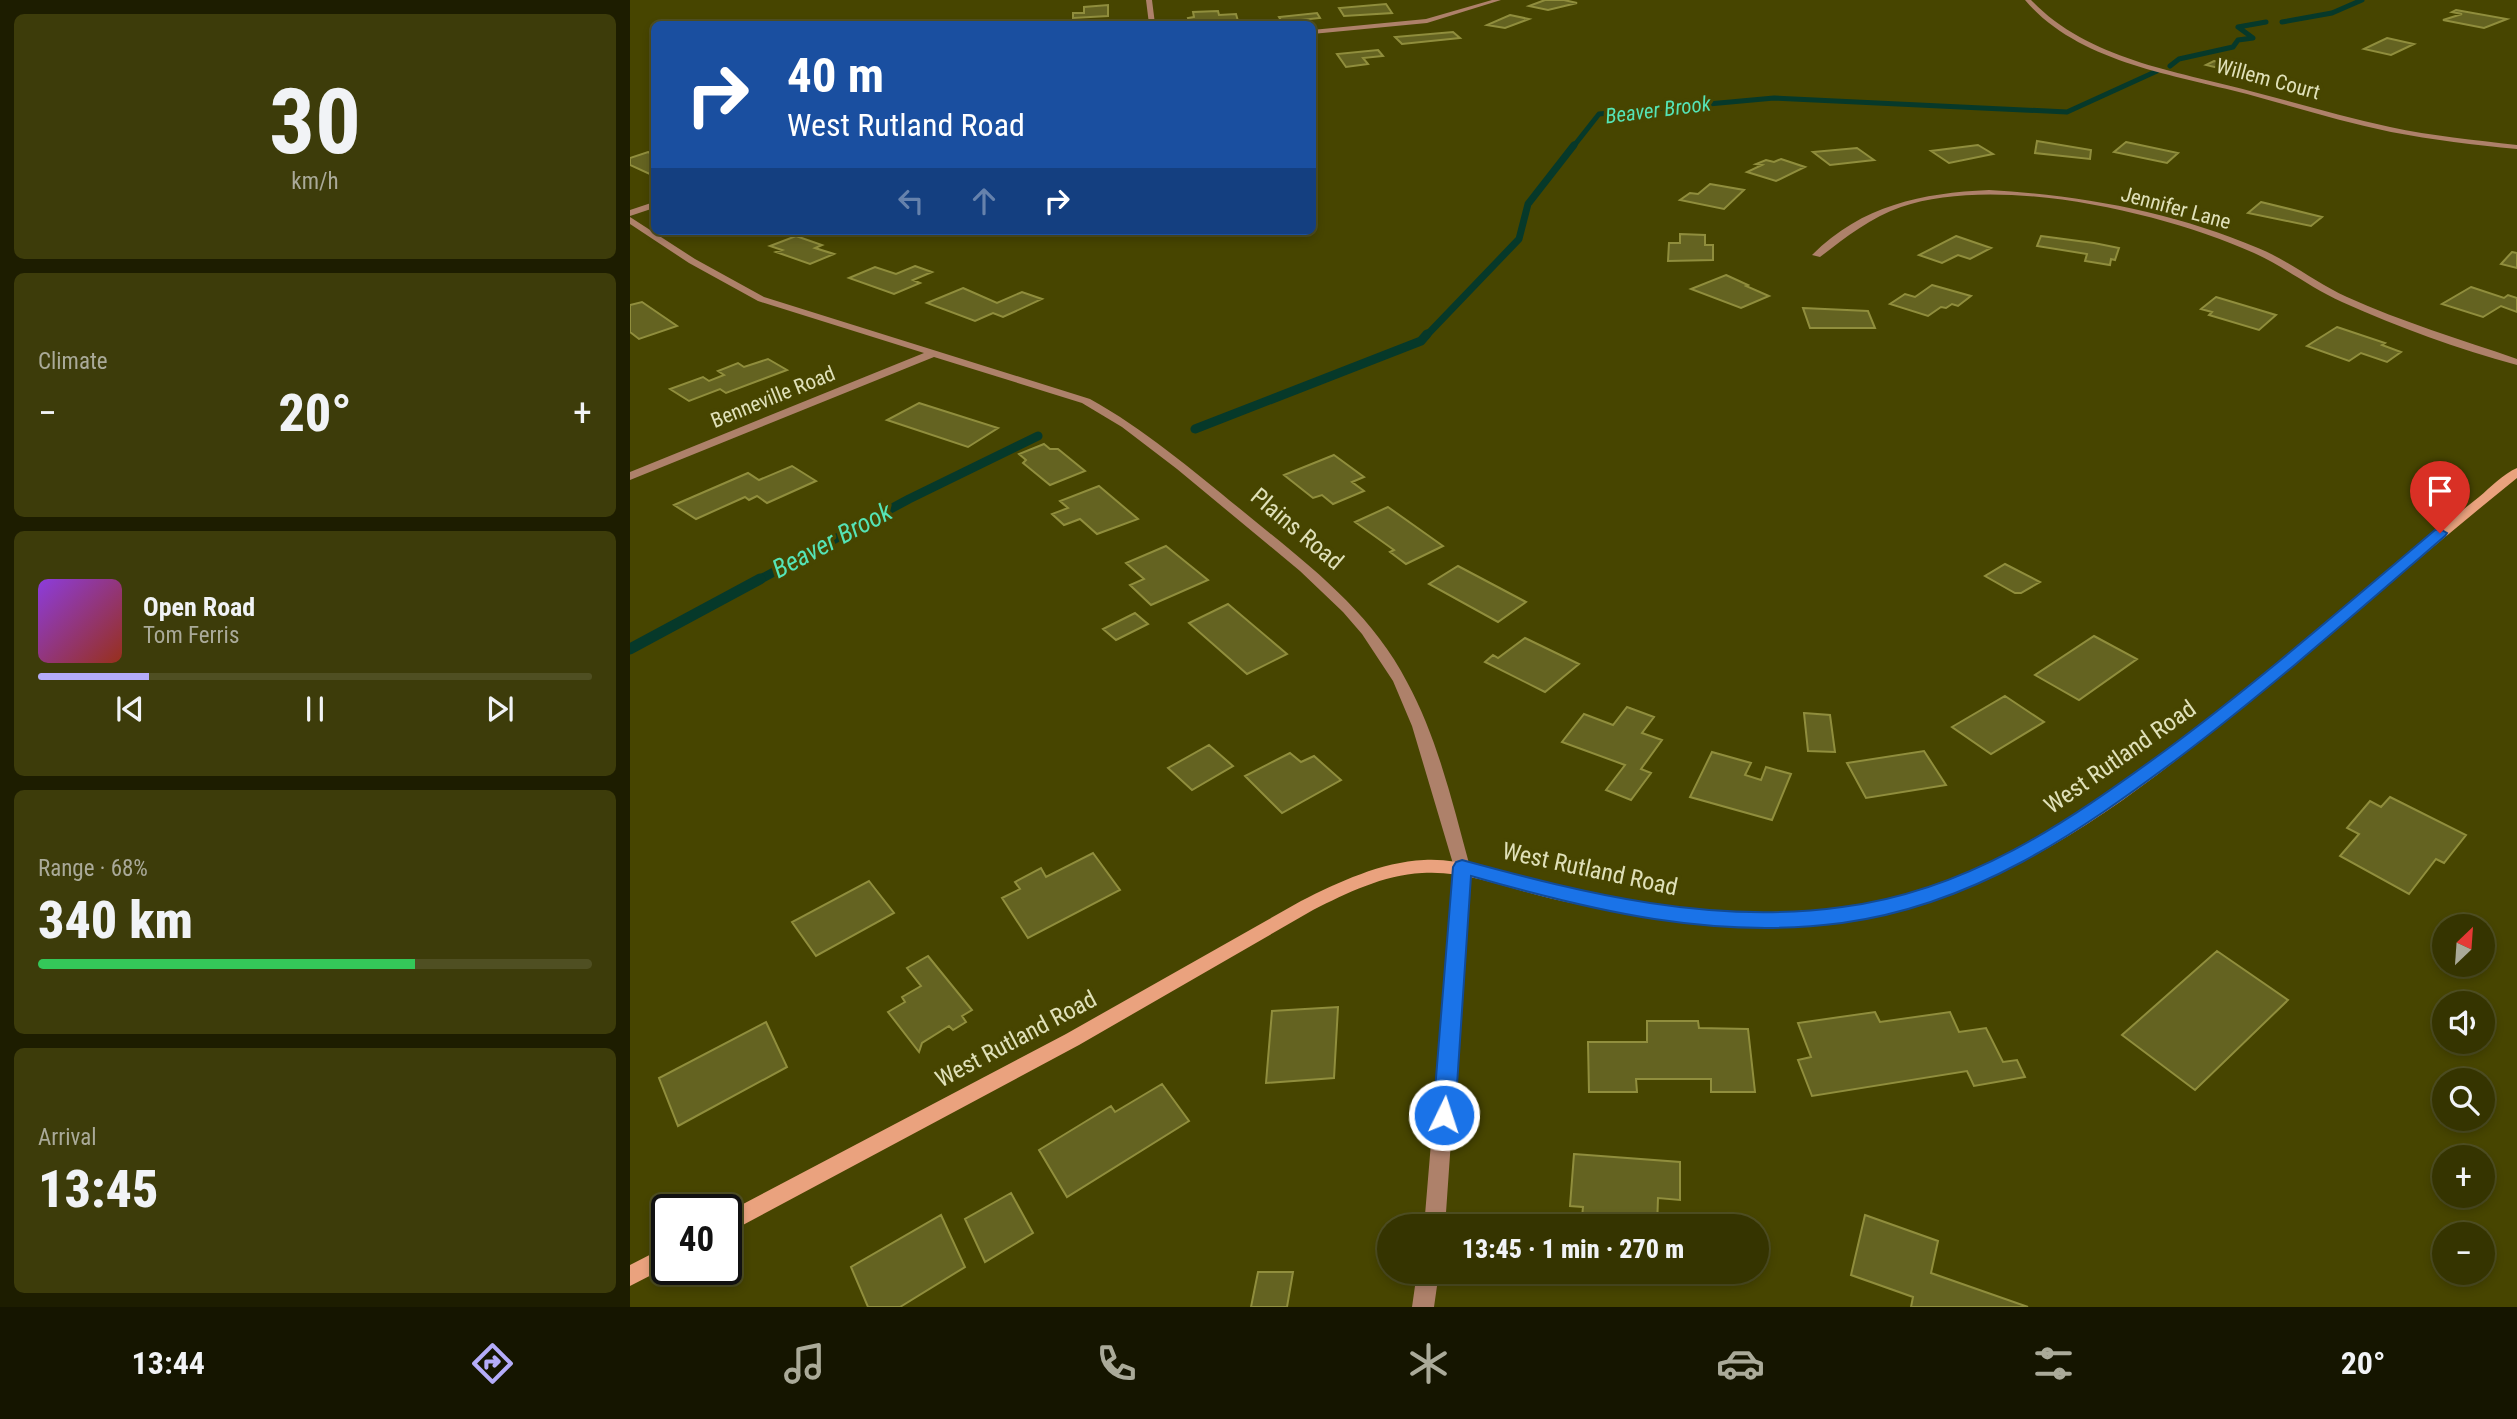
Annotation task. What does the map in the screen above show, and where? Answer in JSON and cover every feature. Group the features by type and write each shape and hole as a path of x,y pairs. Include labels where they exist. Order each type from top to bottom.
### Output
{"main road":[{"name":"West Rutland Road","path":"742,1215 1124,1012 1315,901 1399,869 1434,865 1462,867 1541,890 1631,909 1688,916 1765,920 1842,915 1911,902 1985,875 2051,838 2113,798 2242,702 2421,549 2517,472"},
{"path":"630,1276 651,1265"}],"street":[{"path":"1149,0 1152,21"},
{"path":"1316,32 1427,22 1498,0"},
{"name":"Willem Court","path":"2028,0 2040,15 2071,36 2141,64 2388,129 2445,140 2517,147"},
{"name":"Jennifer Lane","path":"1817,255 1872,216 1906,202 1929,197 1994,193 2085,203 2175,222 2232,241 2273,259 2323,290 2354,304 2517,362"},
{"path":"630,213 651,206"},
{"name":"Plains Road","path":"630,220 651,234"},
{"name":"Plains Road","path":"653,235 692,261 761,299 1086,401 1119,419 1297,561 1346,607 1377,643 1399,680 1425,736 1462,867 1435,1214"},
{"name":"Benneville Road","path":"630,476 931,354"},
{"path":"1423,1307 1426,1284"}],"building":[{"path":"1545,0 1577,3 1548,10 1529,6"},
{"path":"1386,4 1392,13 1344,16 1339,8"},
{"path":"1108,5 1108,16 1073,18 1073,13 1084,13 1084,7"},
{"path":"2456,10 2507,19 2484,28 2443,20 2462,14 2452,12"},
{"path":"1218,11 1219,15 1236,14 1238,21 1189,21 1188,18 1194,17 1193,12"},
{"path":"1317,13 1320,18 1281,21 1279,17"},
{"path":"1510,15 1529,19 1505,28 1487,25"},
{"path":"1453,32 1460,38 1402,44 1395,37"},
{"path":"2387,38 2414,44 2391,55 2364,49"},
{"path":"1378,50 1383,56 1363,58 1368,64 1346,67 1337,54"},
{"path":"2214,61 2244,67 2235,72 2206,65"},
{"path":"2037,141 2091,150 2090,159 2035,153"},
{"path":"2126,142 2178,153 2167,163 2114,152"},
{"path":"1978,145 1993,154 1949,163 1931,151"},
{"path":"1857,148 1874,160 1830,165 1813,152"},
{"path":"651,154 651,175 630,165 630,158"},
{"path":"1781,159 1805,167 1776,181 1747,172 1766,160 1774,162"},
{"path":"1710,184 1744,190 1724,209 1680,200 1690,193 1698,194"},
{"path":"2261,202 2322,217 2311,226 2248,213"},
{"path":"1680,234 1705,235 1705,245 1713,245 1713,260 1668,261 1669,243 1680,243"},
{"path":"796,236 822,245 815,248 834,254 810,264 776,252 782,250 770,246"},
{"path":"1956,236 1991,248 1970,259 1958,255 1942,263 1919,255"},
{"path":"2041,236 2119,248 2110,265 2085,261 2087,254 2037,246"},
{"path":"2512,252 2517,253 2517,268 2501,264"},
{"path":"915,266 932,272 913,280 920,283 894,294 849,278 875,267 896,274"},
{"path":"1726,275 1769,296 1741,308 1691,289"},
{"path":"1932,285 1971,296 1958,306 1952,304 1946,308 1941,307 1928,316 1890,304 1905,294 1915,297"},
{"path":"2471,287 2504,298 2508,295 2517,298 2517,312 2501,306 2483,317 2442,304"},
{"path":"963,288 997,303 1022,292 1042,299 1003,317 993,313 975,321 927,303"},
{"path":"2216,297 2276,315 2259,330 2209,315 2212,312 2201,309"},
{"path":"642,302 677,326 639,339 630,332 630,305"},
{"path":"1803,308 1868,311 1875,328 1810,328"},
{"path":"2337,327 2385,343 2382,345 2401,352 2387,362 2361,353 2349,361 2307,346"},
{"path":"768,359 787,370 726,393 720,389 689,401 670,389 703,377 709,381 724,375 718,371 738,363 744,367"},
{"path":"919,403 998,428 968,447 887,420"},
{"path":"1044,444 1050,449 1058,449 1085,471 1050,485 1023,463 1026,460 1019,454"},
{"path":"1334,455 1364,477 1352,482 1364,491 1333,504 1322,495 1313,498 1284,475"},
{"path":"792,466 816,481 767,503 757,496 749,500 745,497 696,519 674,505 748,473 759,480"},
{"path":"1099,486 1138,519 1097,534 1080,519 1064,525 1052,514 1068,508 1060,501"},
{"path":"1388,507 1443,546 1406,564 1390,552 1394,550 1355,522"},
{"path":"1166,546 1208,580 1151,605 1130,585 1144,579 1126,563"},
{"path":"2005,564 2040,582 2021,593 2015,593 1985,576"},
{"path":"1458,566 1526,602 1498,622 1429,584"},
{"path":"1228,604 1287,654 1247,674 1189,623"},
{"path":"1135,613 1148,624 1116,640 1103,629"},
{"path":"2094,636 2137,659 2079,700 2035,675"},
{"path":"1525,638 1579,664 1545,692 1485,662 1493,655 1498,658"},
{"path":"2005,696 2044,722 1991,754 1952,727"},
{"path":"1627,707 1654,717 1642,733 1662,740 1641,769 1651,773 1631,800 1606,790 1625,765 1562,742 1584,714 1613,725"},
{"path":"1804,713 1830,715 1835,752 1808,751"},
{"path":"1209,745 1233,766 1192,790 1168,768"},
{"path":"1924,751 1946,785 1866,798 1847,763"},
{"path":"1712,752 1751,763 1745,775 1761,780 1766,767 1791,774 1772,820 1690,797"},
{"path":"1290,753 1301,762 1314,756 1341,780 1282,813 1245,776"},
{"path":"2390,797 2466,835 2444,863 2436,859 2409,894 2340,856 2359,834 2347,828 2370,801 2381,807"},
{"path":"1093,853 1120,890 1028,938 1002,898 1020,889 1015,882 1041,868 1046,877"},
{"path":"869,881 894,913 816,956 792,922"},
{"path":"2217,951 2288,1000 2195,1090 2122,1035"},
{"path":"928,956 972,1010 962,1016 966,1022 953,1030 949,1026 922,1043 919,1052 888,1012 905,1002 902,997 921,986 907,968"},
{"path":"1338,1007 1334,1078 1266,1083 1272,1011"},
{"path":"1875,1012 1880,1022 1950,1012 1959,1032 1986,1028 2003,1062 2017,1060 2025,1077 1974,1086 1967,1071 1812,1096 1798,1060 1811,1057 1798,1023"},
{"path":"1647,1021 1698,1021 1699,1028 1748,1029 1755,1092 1711,1092 1711,1079 1636,1079 1637,1092 1589,1092 1588,1042 1647,1042"},
{"path":"766,1022 787,1067 678,1126 659,1078"},
{"path":"1162,1084 1189,1121 1067,1197 1039,1150 1111,1106 1115,1112"},
{"path":"1574,1154 1680,1162 1680,1200 1658,1198 1657,1214 1582,1214 1583,1207 1570,1206"},
{"path":"1011,1193 1033,1233 985,1262 965,1219"},
{"path":"941,1215 965,1267 900,1307 868,1307 851,1267"},
{"path":"1865,1215 1938,1241 1931,1273 2028,1307 1911,1307 1913,1297 1851,1275"},
{"path":"1258,1272 1293,1272 1287,1307 1251,1307"}],"waterway":[{"name":"Beaver Brook","path":"2282,22 2332,13 2362,0"},
{"name":"Beaver Brook","path":"2170,66 2179,59 2233,47 2238,40 2253,38 2238,27 2266,22"},
{"name":"Beaver Brook","path":"1573,147 1599,114 1774,98 2067,112 2157,71"},
{"name":"Beaver Brook","path":"1426,336 1519,239 1528,204 1574,145"},
{"name":"Beaver Brook","path":"1195,429 1421,341 1427,334"},
{"name":"Beaver Brook","path":"757,581 909,499 1038,436"},
{"name":"Beaver Brook","path":"630,649 760,579"}],"route":[{"path":"1444,1115 1462,867 1563,895 1631,909 1688,916 1765,920 1842,915 1911,902 1985,875 2051,838 2113,798 2242,702 2440,533"}]}
